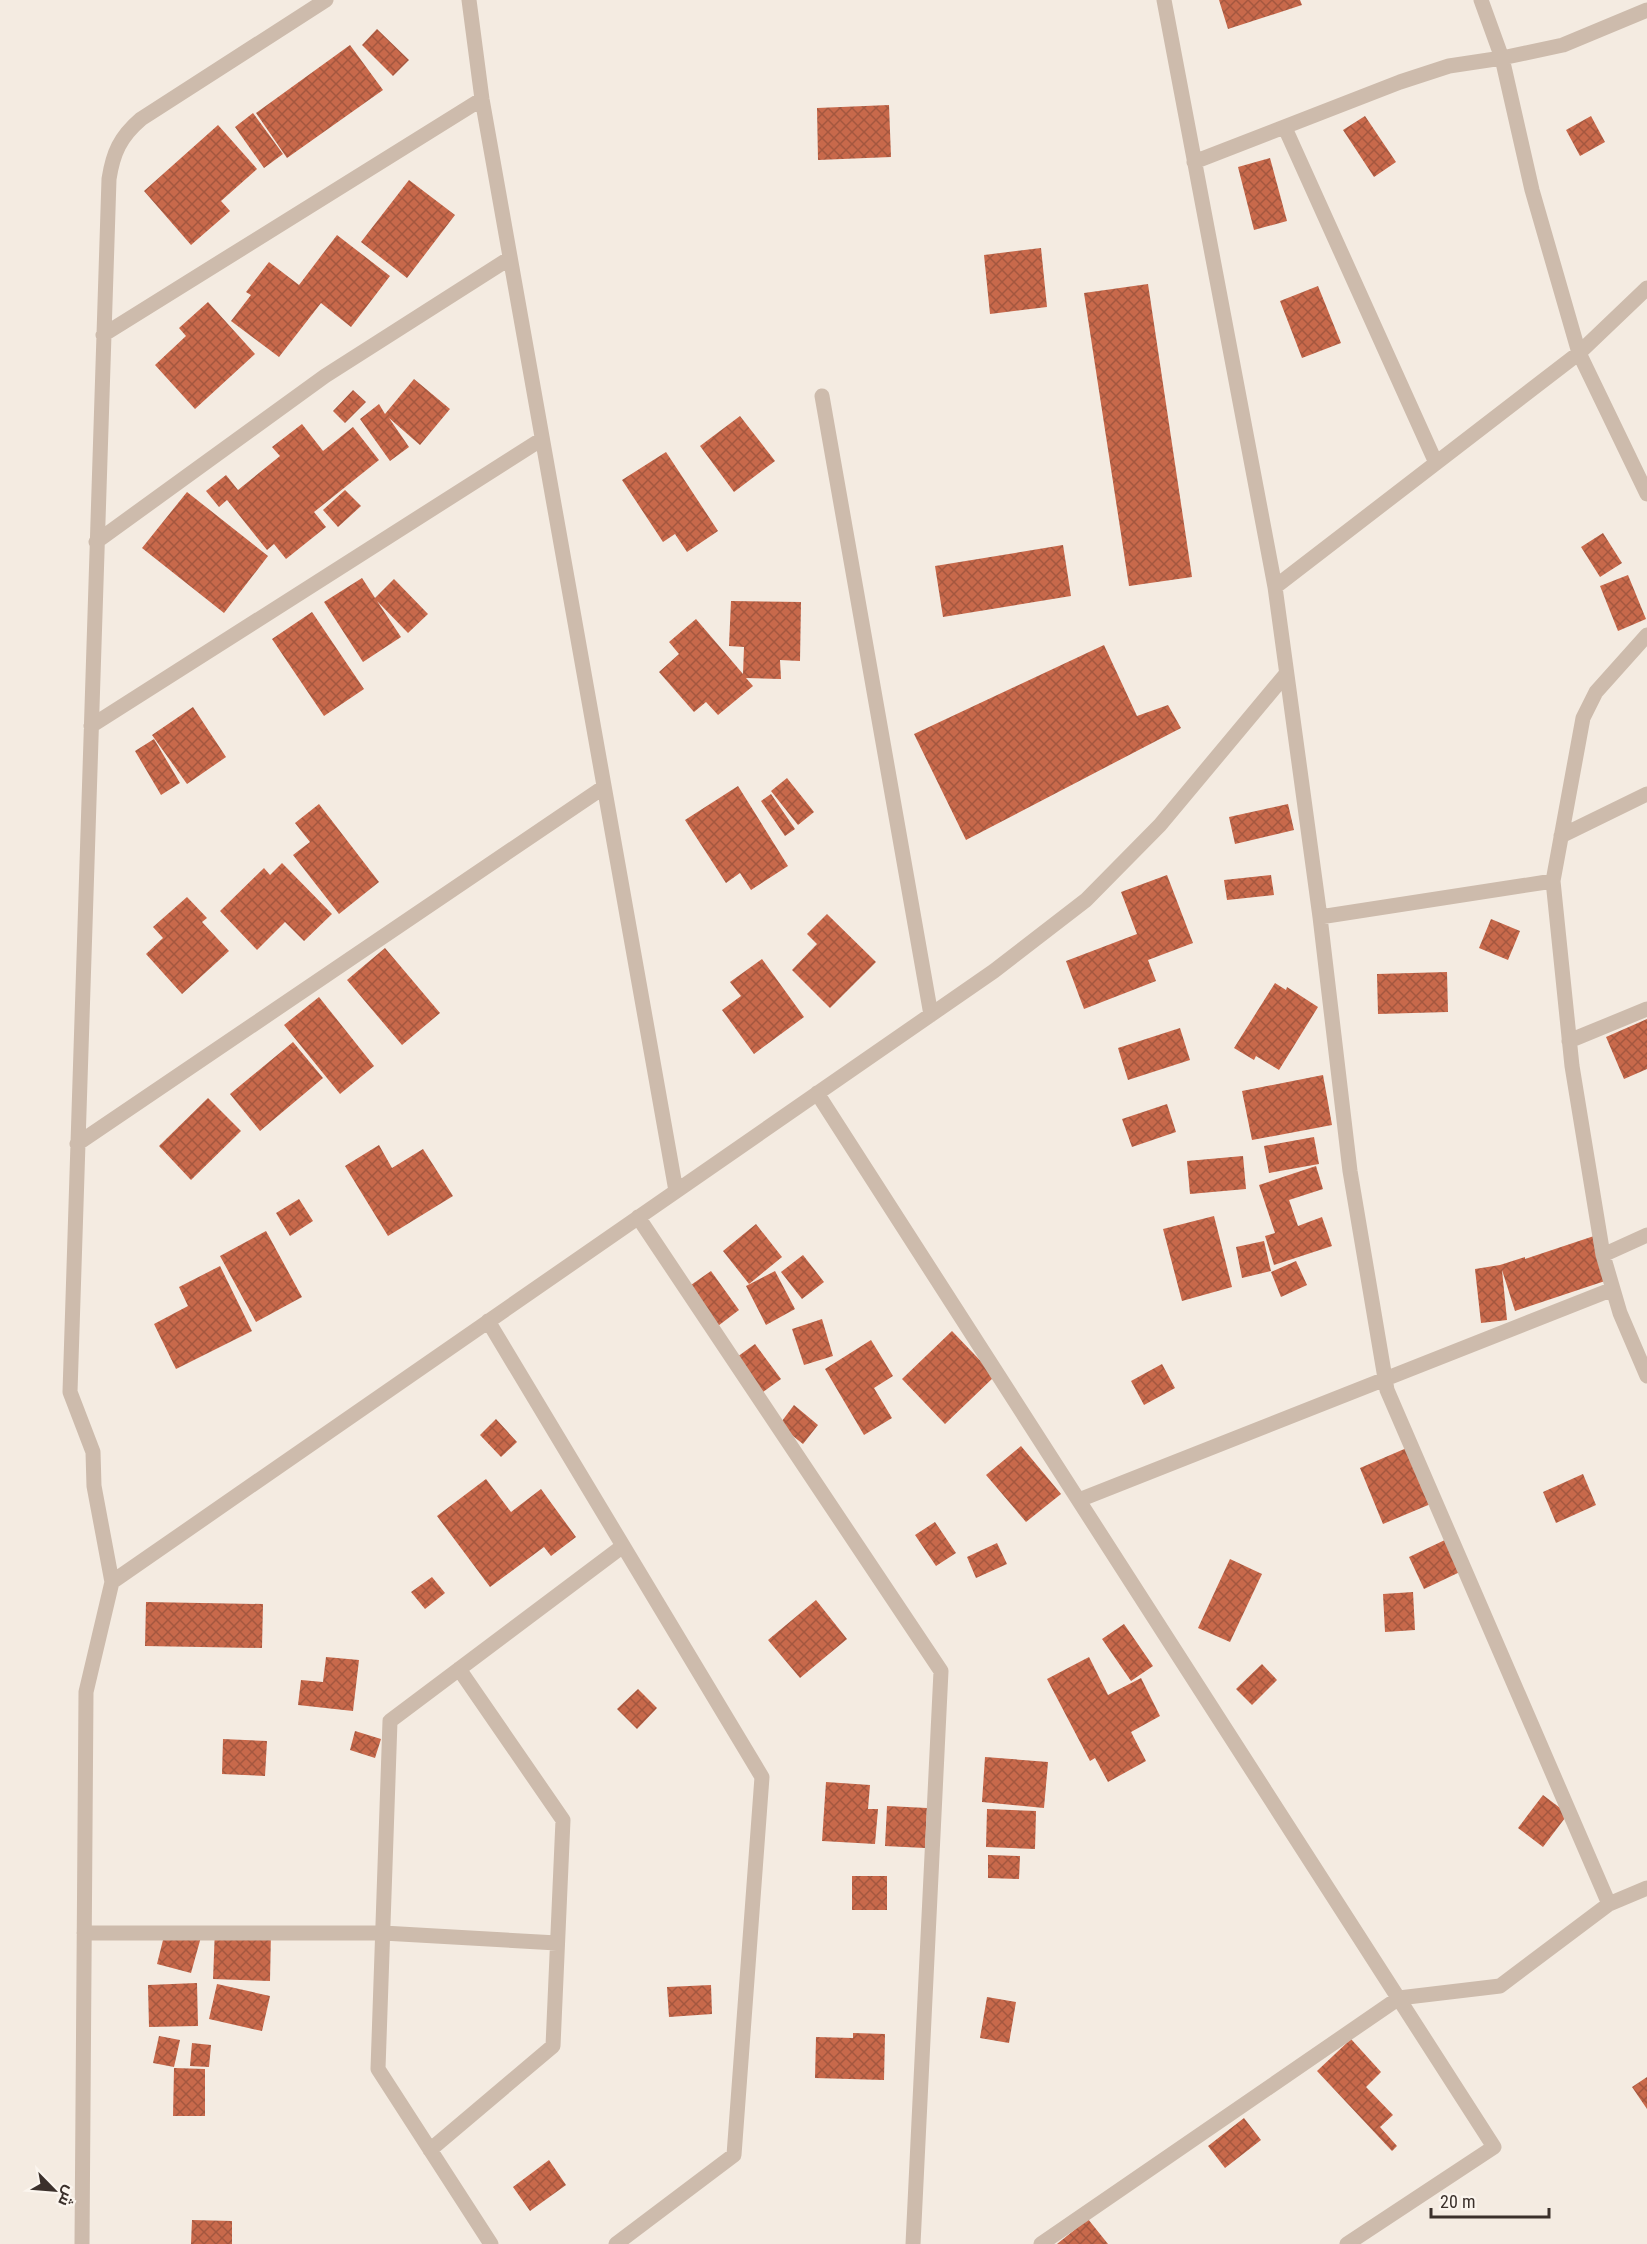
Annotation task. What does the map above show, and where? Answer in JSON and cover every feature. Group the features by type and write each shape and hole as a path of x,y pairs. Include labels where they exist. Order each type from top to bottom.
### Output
{"street":[{"path":"82,2244 86,1692 112,1582 94,1486 93,1452 69,1392 109,179 112,159 118,143 141,119 326,0"},
{"path":"469,0 482,99 676,1191"},
{"path":"1164,0 1275,587 1320,917 1350,1171 1387,1390 1609,1904"},
{"path":"1481,0 1502,58 1532,190 1579,353 1647,494"},
{"path":"1194,162 1400,82 1449,66 1563,45 1647,10"},
{"path":"103,335 482,99"},
{"path":"1286,128 1436,463"},
{"path":"96,542 325,376 510,258"},
{"path":"1275,587 1579,353 1647,288"},
{"path":"822,396 931,1015"},
{"path":"91,726 542,439"},
{"path":"1647,635 1596,692 1583,718 1553,881 1569,1041 1603,1254 1620,1313 1647,1376"},
{"path":"112,1582 994,971 1086,900 1160,825 1286,674"},
{"path":"77,1144 604,787"},
{"path":"1561,836 1647,794"},
{"path":"1320,917 1553,881"},
{"path":"1569,1041 1647,1009"},
{"path":"817,1093 1494,2147 1347,2244"},
{"path":"638,1217 940,1671 913,2244"},
{"path":"1603,1254 1647,1235"},
{"path":"1079,1500 1613,1289"},
{"path":"488,1321 762,1777 734,2156 616,2244"},
{"path":"491,2244 378,2069 390,1720 623,1546"},
{"path":"430,2150 553,2046 563,1820 459,1669"},
{"path":"1041,2244 1399,1998 1500,1986 1609,1904 1647,1888"},
{"path":"84,1933 383,1933 557,1943"}],"building":[{"path":"1219,0 1300,0 1302,5 1228,29"},
{"path":"377,29 409,60 393,76 362,45"},
{"path":"350,45 383,90 287,158 256,113"},
{"path":"889,105 891,157 818,160 817,108"},
{"path":"253,113 283,154 264,168 235,127"},
{"path":"1365,116 1396,162 1374,177 1343,130"},
{"path":"1591,116 1605,142 1580,156 1566,130"},
{"path":"218,125 257,169 221,201 230,211 191,245 144,191"},
{"path":"1270,158 1287,221 1254,230 1238,167"},
{"path":"409,180 455,215 407,278 361,242"},
{"path":"337,235 390,276 351,327 321,303 279,357 231,321 251,295 246,292 269,262 299,285"},
{"path":"1041,248 1047,307 990,314 984,255"},
{"path":"1148,284 1192,577 1129,586 1084,293"},
{"path":"1318,286 1341,343 1302,358 1280,301"},
{"path":"208,302 255,354 195,409 155,365 186,336 179,328"},
{"path":"414,379 450,409 420,445 389,418 409,447 390,461 360,419 379,404 385,414"},
{"path":"353,390 366,402 345,423 333,411"},
{"path":"740,416 775,461 734,492 700,446"},
{"path":"302,424 323,451 353,427 379,460 314,512 326,527 286,559 274,544 267,550 227,500 219,507 206,491 226,475 238,490 280,456 272,447"},
{"path":"666,452 718,531 687,552 675,534 663,542 622,480"},
{"path":"345,490 361,506 338,527 323,510"},
{"path":"187,492 268,556 224,613 142,548"},
{"path":"1603,533 1622,563 1600,577 1581,547"},
{"path":"1063,545 1071,596 943,617 935,566"},
{"path":"1628,575 1646,619 1618,631 1600,586"},
{"path":"362,578 375,598 394,579 428,614 408,633 377,601 401,637 363,662 324,602"},
{"path":"731,601 801,602 800,661 780,660 781,679 746,678 753,686 718,715 706,702 694,712 659,672 679,654 669,642 696,619 743,674 744,647 729,646"},
{"path":"312,612 364,689 324,716 272,639"},
{"path":"1104,645 1137,716 1168,705 1181,728 966,840 914,734"},
{"path":"193,707 226,757 187,784 152,735"},
{"path":"154,739 180,783 161,795 135,751"},
{"path":"787,778 814,812 798,825 771,791"},
{"path":"738,786 788,866 751,890 740,873 726,883 685,820"},
{"path":"771,794 795,829 785,836 761,801"},
{"path":"319,804 379,882 339,914 293,855 310,842 295,823"},
{"path":"1288,804 1294,830 1235,844 1229,817"},
{"path":"282,863 332,914 304,941 285,922 257,950 220,911 264,868 270,875"},
{"path":"1167,875 1193,943 1148,960 1156,981 1084,1009 1066,961 1137,934 1121,892"},
{"path":"1271,875 1274,895 1227,900 1224,880"},
{"path":"187,897 207,918 202,922 229,951 182,994 146,954 163,938 153,927"},
{"path":"827,914 876,962 830,1008 792,970 817,944 807,934"},
{"path":"1491,919 1520,931 1508,960 1479,948"},
{"path":"385,948 440,1013 402,1045 347,980"},
{"path":"762,959 804,1017 754,1054 722,1010 741,996 730,982"},
{"path":"1447,972 1448,1012 1378,1014 1377,974"},
{"path":"1275,983 1286,990 1287,987 1318,1007 1279,1070 1256,1056 1254,1060 1234,1048"},
{"path":"319,997 374,1066 340,1094 284,1025"},
{"path":"1647,1019 1647,1069 1624,1079 1606,1037"},
{"path":"1180,1028 1190,1060 1128,1080 1118,1048"},
{"path":"293,1042 323,1078 260,1131 230,1094"},
{"path":"1323,1075 1332,1125 1252,1140 1242,1091"},
{"path":"208,1098 241,1131 191,1180 159,1146"},
{"path":"1167,1104 1176,1132 1132,1147 1122,1119"},
{"path":"1314,1137 1319,1164 1269,1173 1264,1146"},
{"path":"379,1145 392,1168 423,1149 453,1196 388,1236 345,1166"},
{"path":"1243,1156 1246,1189 1190,1194 1187,1161"},
{"path":"1316,1166 1323,1189 1289,1200 1298,1226 1322,1217 1332,1246 1274,1265 1265,1236 1275,1233 1259,1185"},
{"path":"299,1199 313,1221 290,1236 276,1213"},
{"path":"1214,1216 1232,1287 1182,1301 1163,1229"},
{"path":"756,1224 782,1257 749,1284 723,1251"},
{"path":"266,1231 302,1297 256,1322 220,1256"},
{"path":"1600,1234 1614,1278 1515,1311 1502,1270 1507,1320 1481,1323 1475,1269 1500,1265 1525,1257 1525,1259"},
{"path":"1264,1241 1271,1271 1242,1278 1236,1247"},
{"path":"803,1255 824,1282 802,1299 781,1272"},
{"path":"1296,1261 1307,1285 1281,1297 1271,1272"},
{"path":"220,1266 252,1331 176,1369 154,1324 188,1306 179,1287"},
{"path":"711,1271 739,1310 710,1332 681,1292"},
{"path":"775,1271 795,1309 766,1325 746,1286"},
{"path":"822,1319 833,1356 804,1365 792,1329"},
{"path":"952,1331 995,1376 945,1424 902,1379"},
{"path":"871,1340 893,1376 874,1388 892,1418 864,1435 825,1369"},
{"path":"755,1344 781,1379 763,1392 737,1357"},
{"path":"1162,1364 1175,1388 1144,1405 1131,1381"},
{"path":"794,1405 818,1425 803,1444 779,1425"},
{"path":"496,1419 517,1442 501,1457 480,1435"},
{"path":"1021,1446 1061,1494 1026,1522 986,1475"},
{"path":"1409,1447 1433,1503 1383,1524 1360,1468"},
{"path":"1583,1474 1596,1505 1556,1523 1543,1492"},
{"path":"486,1479 511,1512 541,1489 576,1537 551,1556 544,1547 490,1587 437,1516"},
{"path":"935,1522 956,1553 936,1566 915,1535"},
{"path":"1447,1539 1462,1571 1424,1589 1409,1557"},
{"path":"997,1543 1007,1564 976,1578 967,1557"},
{"path":"1230,1559 1262,1574 1230,1642 1198,1628"},
{"path":"432,1577 445,1593 425,1609 411,1592"},
{"path":"1413,1592 1415,1630 1385,1632 1383,1594"},
{"path":"816,1600 847,1639 800,1678 768,1640"},
{"path":"146,1602 263,1604 262,1648 145,1646"},
{"path":"1124,1624 1153,1666 1131,1681 1102,1639"},
{"path":"326,1657 359,1660 353,1711 298,1705 301,1680 323,1682"},
{"path":"1089,1657 1108,1695 1141,1678 1160,1716 1131,1732 1146,1761 1108,1782 1095,1758 1090,1761 1047,1679"},
{"path":"1262,1664 1277,1680 1252,1705 1236,1689"},
{"path":"638,1689 657,1708 637,1729 617,1709"},
{"path":"355,1731 381,1739 375,1758 350,1750"},
{"path":"223,1739 267,1741 265,1776 222,1774"},
{"path":"985,1757 1048,1762 1044,1808 982,1802"},
{"path":"826,1782 870,1785 868,1809 878,1809 875,1844 822,1841"},
{"path":"1543,1795 1568,1814 1543,1847 1518,1828"},
{"path":"887,1806 927,1808 925,1848 885,1846"},
{"path":"987,1809 1036,1811 1035,1849 986,1847"},
{"path":"988,1855 1020,1856 1019,1879 988,1878"},
{"path":"852,1876 887,1876 887,1910 852,1910"},
{"path":"166,1928 201,1937 191,1973 157,1964"},
{"path":"215,1929 271,1931 270,1981 213,1979"},
{"path":"197,1983 198,2026 149,2027 148,1985"},
{"path":"217,1984 270,1996 262,2031 209,2019"},
{"path":"711,1985 712,2014 669,2017 667,1987"},
{"path":"987,1997 1016,2002 1009,2043 980,2038"},
{"path":"853,2033 885,2034 884,2080 815,2078 816,2037 853,2038"},
{"path":"159,2036 180,2040 174,2067 153,2063"},
{"path":"1351,2039 1381,2072 1366,2087 1393,2115 1380,2127 1397,2146 1392,2151 1317,2071"},
{"path":"192,2043 211,2045 209,2067 190,2066"},
{"path":"174,2068 205,2069 205,2116 173,2116"},
{"path":"1647,2077 1647,2109 1632,2087"},
{"path":"1244,2118 1261,2140 1225,2168 1208,2146"},
{"path":"549,2160 566,2185 530,2211 513,2187"},
{"path":"1088,2219 1108,2244 1057,2244"},
{"path":"192,2220 232,2221 232,2244 191,2244"}]}
